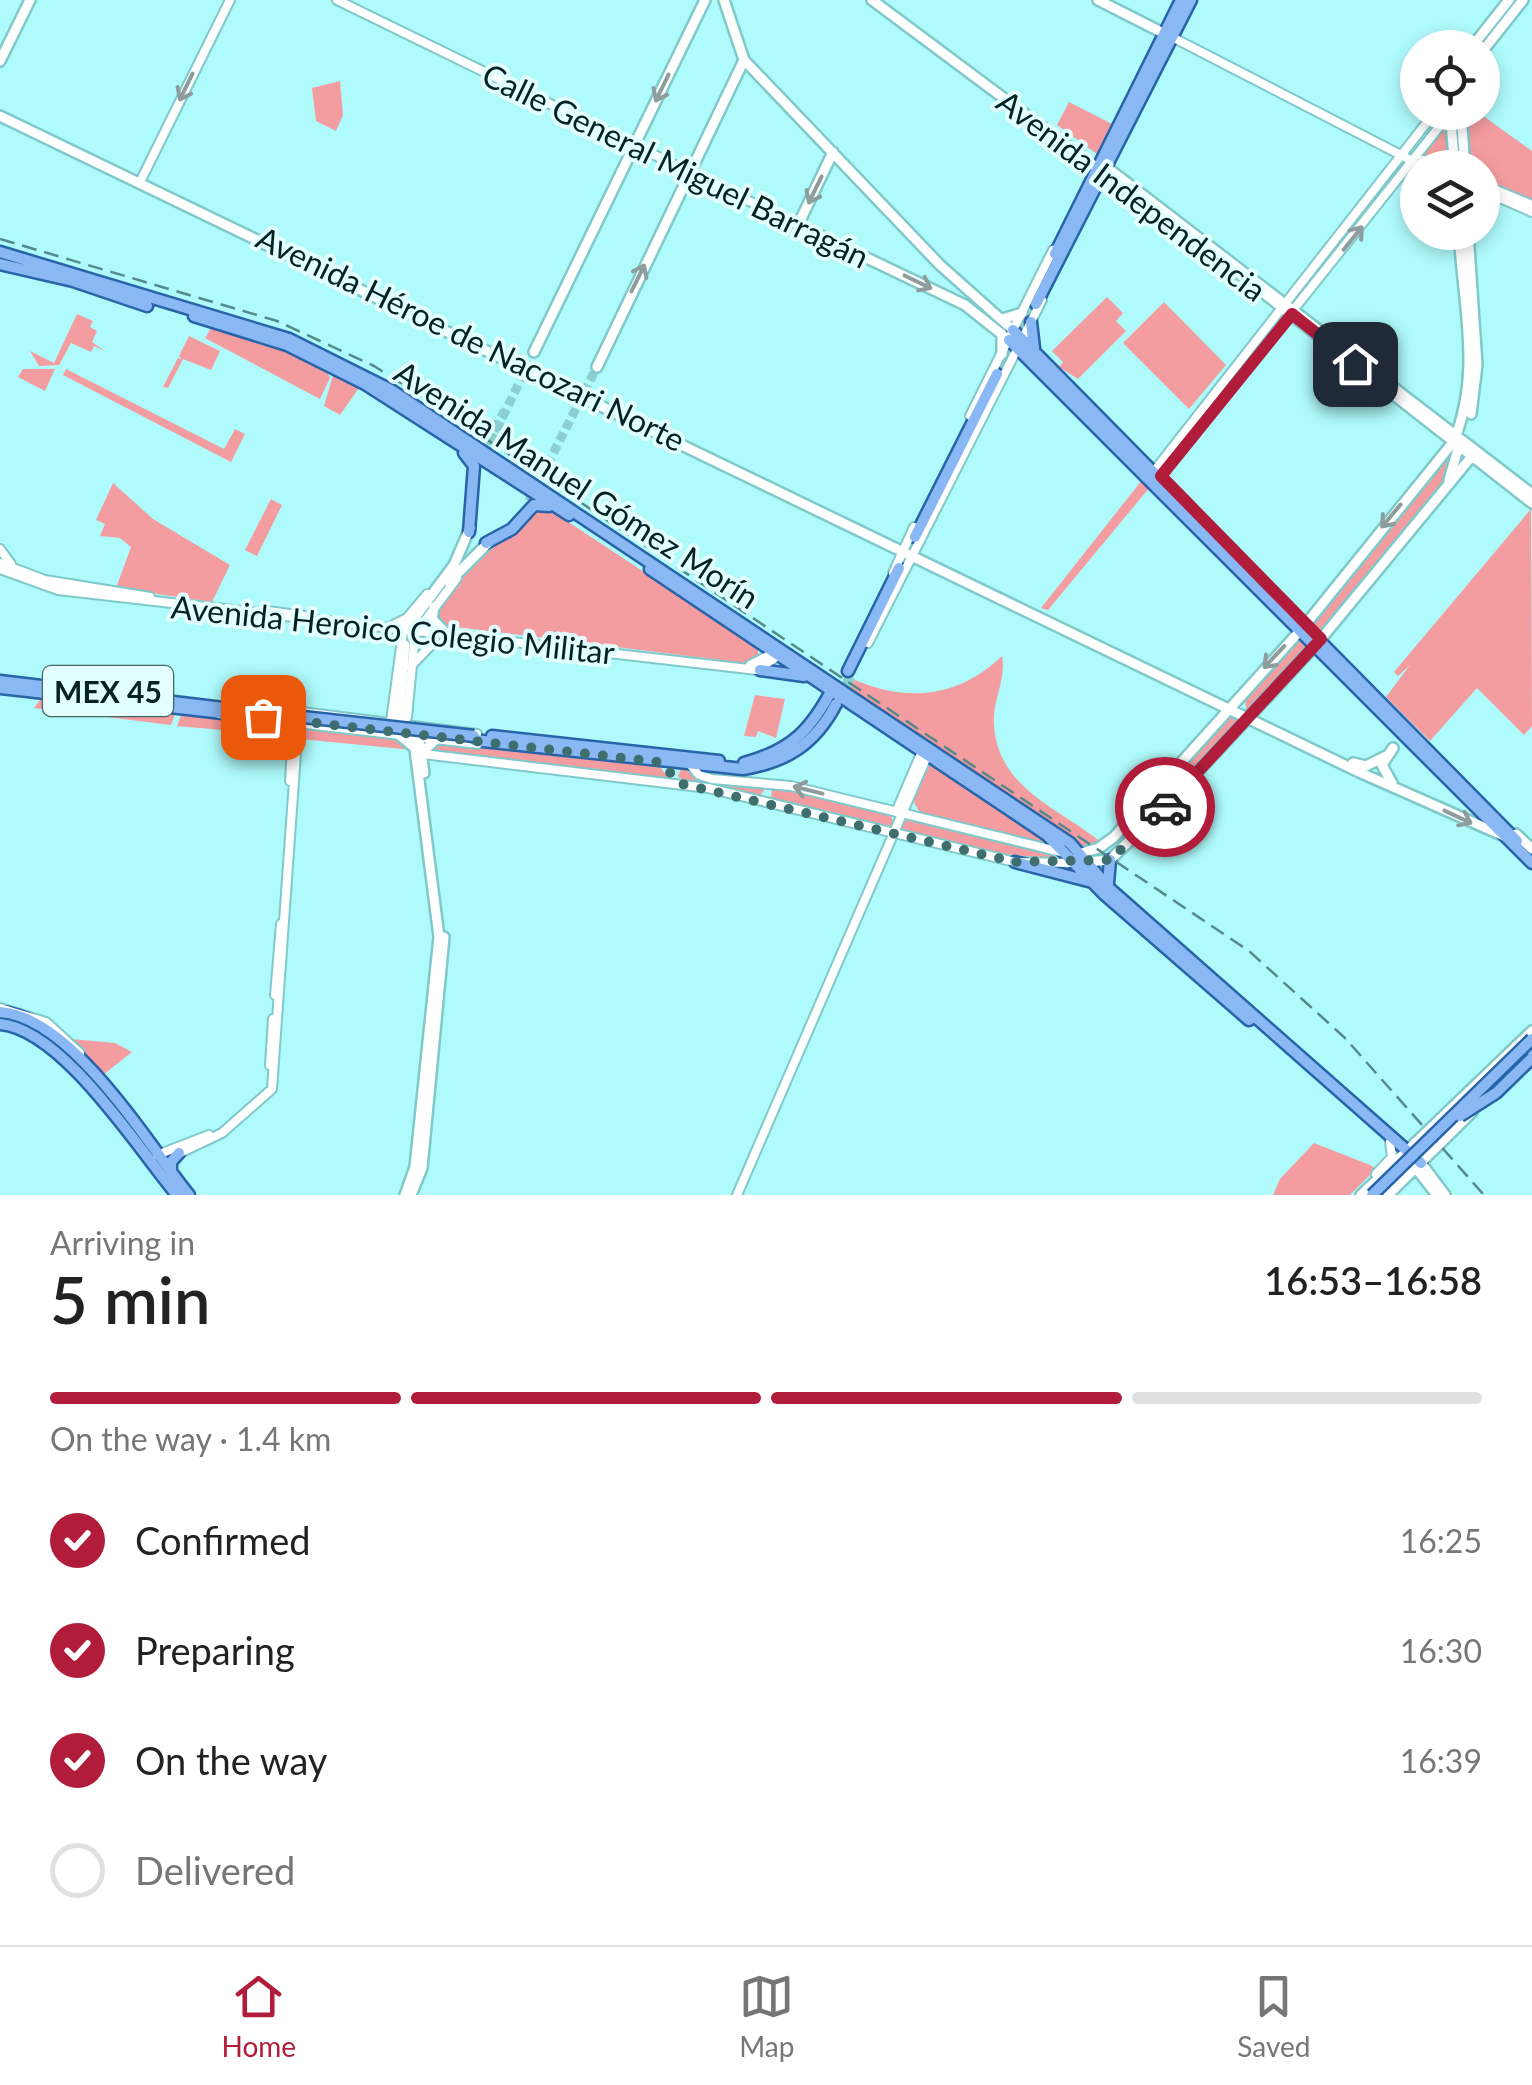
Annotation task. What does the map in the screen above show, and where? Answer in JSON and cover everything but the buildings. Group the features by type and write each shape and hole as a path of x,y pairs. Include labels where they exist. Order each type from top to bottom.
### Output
{"main road":[{"path":"0,61 30,0"},
{"path":"534,352 705,0"},
{"path":"724,0 744,60 940,265 1001,319 1013,338 1158,473 1303,627"},
{"name":"Avenida Independencia","path":"872,0 1102,167"},
{"name":"Avenida Independencia","path":"882,0 1532,494"},
{"path":"1098,0 1169,35"},
{"path":"1169,35 1181,0"},
{"path":"1036,304 1169,35 1191,0"},
{"path":"1485,30 1508,0"},
{"path":"1499,30 1523,0"},
{"path":"596,366 744,60"},
{"name":"Avenida Héroe de Nacozari Norte","path":"0,113 142,178 1248,714"},
{"name":"Avenida Héroe de Nacozari Norte","path":"0,113 903,549"},
{"path":"798,225 833,154"},
{"path":"1044,277 1072,216 1102,167"},
{"name":"Calle General Miguel Barragán","path":"798,225 964,305 1013,338"},
{"path":"1447,487 1468,406 1471,365 1466,271 1461,250"},
{"path":"1079,858 1114,837 1303,627 1458,440 1477,385 1467,250"},
{"name":"Avenida Manuel Gómez Morín","path":"0,252 146,300 225,317 410,400 684,583 837,698 926,750 1079,858"},
{"name":"Avenida Manuel Gómez Morín","path":"0,264 201,318 327,360 761,644 779,652 837,698 926,750"},
{"path":"1001,319 1027,318 1032,354 1532,859"},
{"path":"1013,338 1005,342 1007,357 1032,354"},
{"path":"991,395 917,538 997,374"},
{"path":"410,400 462,448 474,466 469,532"},
{"name":"Avenida Independencia","path":"1458,440 1472,456 1532,503"},
{"path":"1110,889 1106,872 1110,860 1318,642 1472,456"},
{"path":"412,625 454,565 469,532 479,466"},
{"path":"412,625 474,554 510,527 530,501"},
{"path":"486,543 512,529 534,505 564,512"},
{"path":"901,569 851,671 871,626 901,569"},
{"path":"658,574 678,585 684,583"},
{"path":"434,607 432,619 445,632"},
{"path":"761,644 760,666 810,677"},
{"path":"406,721 407,645 394,713 406,721 419,752 444,950 422,1168 408,1195"},
{"name":"MEX 45","path":"0,681 219,710"},
{"path":"1248,714 1249,685"},
{"name":"MEX 45","path":"0,688 741,767"},
{"path":"741,767 800,739 837,698"},
{"path":"741,767 766,770 797,757 823,736 837,698"},
{"path":"1248,714 1354,764 1366,766 1411,737"},
{"path":"1248,714 1367,775 1519,837 1531,836"},
{"path":"398,734 419,752"},
{"name":"MEX 45","path":"476,737 507,746 659,762 687,761"},
{"path":"419,752 438,738"},
{"path":"1367,775 1390,752"},
{"path":"1390,752 1382,770 1402,790"},
{"path":"659,762 672,779"},
{"path":"741,767 741,782"},
{"path":"1122,826 1131,827 1134,837"},
{"path":"1114,837 1116,845 1123,846"},
{"path":"1519,837 1532,859"},
{"path":"1079,858 1110,860"},
{"path":"1079,858 1093,882 1445,1195"},
{"path":"1079,858 1397,1155"},
{"path":"1015,862 1093,882"},
{"path":"0,1010 32,1015"},
{"path":"17,1012 54,1034 86,1064 153,1154 176,1195"},
{"path":"0,1026 19,1029 52,1045 189,1195"},
{"path":"1375,1195 1529,1047"},
{"path":"1388,1195 1454,1119 1529,1047"},
{"path":"1375,1195 1529,1047"},
{"path":"1358,1195 1397,1155 1454,1119"},
{"path":"153,1154 176,1152"},
{"path":"171,1173 176,1152"},
{"path":"1415,1168 1433,1191"},
{"path":"1401,1182 1415,1177 1433,1191"}],"street":[{"path":"142,178 230,0"},
{"name":"Calle General Miguel Barragán","path":"337,0 798,225"},
{"path":"1169,35 1400,152 1289,308"},
{"path":"1402,150 1419,130"},
{"path":"1422,150 1437,130"},
{"path":"1158,473 1400,177"},
{"path":"1500,195 1532,209"},
{"path":"1027,318 1072,216"},
{"path":"868,643 915,555 1013,338 1070,238"},
{"path":"871,626 903,549 1007,357"},
{"path":"1,538 0,548 22,572"},
{"path":"384,630 412,625 434,607 474,554"},
{"name":"Avenida Heroico Colegio Militar","path":"0,566 162,598 384,630"},
{"name":"Avenida Heroico Colegio Militar","path":"0,566 58,590 360,629 412,625 636,660 760,666"},
{"path":"406,721 412,625"},
{"path":"394,713 412,625"},
{"name":"Avenida Heroico Colegio Militar","path":"412,625 445,632 760,666"},
{"path":"410,667 436,640"},
{"path":"760,666 779,652"},
{"path":"176,1152 222,1133 272,1088 293,708"},
{"path":"219,710 293,708 394,713 406,721 476,737"},
{"path":"219,710 507,746"},
{"path":"176,1152 220,1130 269,1084 292,722"},
{"path":"899,813 910,795 926,750"},
{"path":"736,1195 894,833 926,750"},
{"path":"419,752 672,779 1015,862 1079,858"},
{"path":"687,761 712,779 773,782 1079,858"},
{"path":"765,802 773,782"},
{"path":"910,795 913,810 930,820"},
{"path":"994,857 1000,847 996,836"},
{"path":"32,1015 59,1030 86,1064"}],"shaded area":[{"path":"340,81 343,115 336,131 316,121 312,88"},
{"path":"1069,102 1112,124 1097,154 1057,125"},
{"path":"1500,128 1532,151 1532,200 1500,187 1500,150 1467,150 1467,130"},
{"path":"1444,130 1447,130 1449,150 1426,150"},
{"path":"1400,160 1400,175 1295,305 1288,302"},
{"path":"1107,297 1123,313 1116,321 1126,331 1078,379 1059,367 1063,362 1052,351"},
{"path":"1164,302 1226,365 1189,409 1123,343"},
{"path":"77,314 93,321 90,327 97,331 92,342 105,351 94,346 91,352 71,343 59,365 39,366 30,351 54,363"},
{"path":"213,325 311,360 330,378 320,399 205,338"},
{"path":"189,336 220,351 211,370 183,359 168,388 163,387 178,358 182,359 179,356"},
{"path":"23,369 55,369 45,391 18,377"},
{"path":"66,369 224,449 235,429 245,434 231,462 63,375"},
{"path":"334,372 359,388 340,415 324,406"},
{"path":"1452,445 1456,446 1444,487 1322,635 1250,712 1246,710 1245,696"},
{"path":"1142,480 1150,487 1048,610 1041,608"},
{"path":"113,483 153,519 230,565 212,602 116,588 131,547 120,538 100,536 105,524 96,520"},
{"path":"271,499 282,505 257,556 245,550"},
{"path":"544,506 758,647 758,659 752,664 439,625 437,608 475,559 520,526 535,507"},
{"path":"1531,509 1532,726 1524,735 1477,688 1430,741 1386,697 1410,665 1398,676 1394,672"},
{"path":"1002,656 994,725 1007,766 1033,795 1102,843 1081,846 849,688 855,680 895,692 933,692 968,680"},
{"path":"755,695 785,699 776,738 758,731 756,737 744,736"},
{"path":"40,700 175,714 171,725 34,708"},
{"path":"1228,711 1243,719 1138,829 1131,823"},
{"path":"181,715 278,725 289,736 177,726"},
{"path":"307,729 402,739 413,750 300,739"},
{"path":"436,742 660,767 670,780 428,752"},
{"path":"928,761 1051,845 921,814 912,799"},
{"path":"681,769 766,788 758,798 683,781 678,776"},
{"path":"781,787 890,813 894,824 887,828 771,800 772,789"},
{"path":"909,819 1067,858 983,850 901,831 901,823"},
{"path":"71,1039 115,1043 132,1052 103,1075"},
{"path":"1314,1143 1376,1169 1350,1195 1273,1195 1280,1179"}],"tunnel":[{"path":"997,374 1044,277"},
{"path":"479,466 534,352"},
{"path":"529,501 597,367"},
{"path":"473,448 484,447 505,411"},
{"path":"409,646 416,623"},
{"path":"839,699 853,672"}],"railway":[{"path":"0,239 277,321 374,366 440,408 1249,951 1345,1038 1484,1195"}],"way so far":[{"path":"263,717 659,762 682,784 1015,862 1110,860 1165,807"}],"route":[{"path":"1165,807 1321,639 1161,476 1292,314 1355,364"}]}
